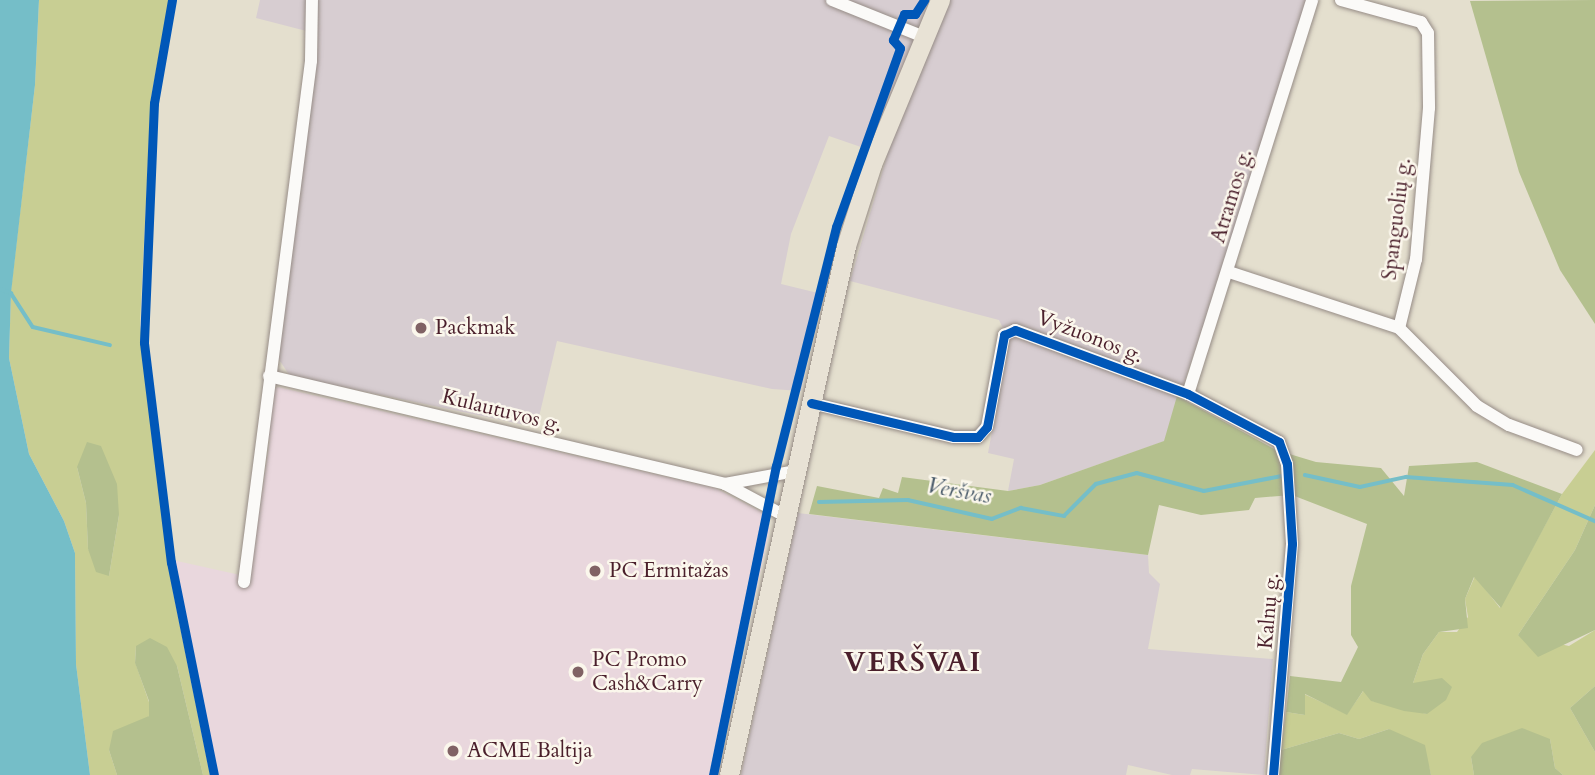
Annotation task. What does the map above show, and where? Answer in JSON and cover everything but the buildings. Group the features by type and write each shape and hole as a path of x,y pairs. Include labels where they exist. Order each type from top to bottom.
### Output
{"main road":[{"path":"729,775 785,516 864,187 940,0"}],"street":[{"path":"244,582 311,61 312,0"},
{"path":"832,0 925,37"},
{"name":"Atramos g.","path":"1312,0 1229,272 1399,328"},
{"name":"Spanguolių g.","path":"1341,0 1421,22 1428,33 1429,108 1416,259 1399,328"},
{"path":"1188,394 1229,272"},
{"path":"1399,328 1477,406 1509,425 1577,450"},
{"name":"Vyžuonos g.","path":"811,403 954,437 978,437 987,427 1004,335 1015,330 1188,394"},
{"name":"Kulautuvos g.","path":"270,376 725,484 785,516"},
{"name":"Kalnų g.","path":"1188,394 1257,428 1285,449 1292,544 1273,775"},
{"name":"Kulautuvos g.","path":"725,484 796,471"}],"shaded area":[{"path":"260,0 1311,0 1165,441 1040,485 1008,491 1014,459 988,453 1009,341 999,320 850,281 887,156 829,136 791,234 781,284 822,294 801,391 772,389 557,341 538,421 525,425 290,376 276,355 318,34 256,18"},
{"path":"278,387 715,488 762,512 770,529 716,775 210,775 168,559 249,577 270,440 263,435 271,391"},
{"path":"798,513 1148,555 1149,573 1160,584 1148,649 1273,659 1264,775 1192,769 1190,775 1172,775 1128,765 1126,775 741,775"}],"green space":[{"path":"39,0 169,0 151,98 140,325 173,592 210,775 203,775 177,666 136,646 135,662 149,702 149,716 109,750 117,775 90,775 76,664 75,553 64,521 29,454 9,358 11,290 35,85","holes":["77,467 119,515 109,576 88,549 86,503"]},
{"path":"1595,0 1595,324 1560,270 1519,172 1470,1"},
{"path":"1177,396 1276,450 1316,462 1381,468 1404,496 1409,466 1477,462 1562,494 1501,608 1474,577 1465,599 1468,628 1439,632 1423,654 1413,683 1442,678 1452,687 1446,700 1427,714 1404,711 1371,701 1363,691 1347,715 1305,694 1305,715 1286,712 1290,676 1341,682 1358,647 1351,635 1351,586 1367,524 1292,495 1255,498 1249,510 1201,515 1159,505 1148,555 809,514 817,486 879,498 883,488 898,493 902,477 1008,491 1040,485 1164,441"},
{"path":"87,442 101,446 117,484 119,515 109,576 96,572 88,549 86,503 77,467"},
{"path":"1595,450 1595,505 1575,550 1518,635 1569,646 1595,630 1595,686 1570,708 1595,752 1595,775 1563,775 1555,768 1550,739 1471,757 1474,775 1431,775 1429,767 1389,729 1359,739 1339,733 1281,750 1286,712 1305,715 1304,694 1347,714 1364,690 1372,701 1427,714 1413,683 1423,654 1439,632 1457,632 1468,617 1465,599 1475,576 1500,608 1562,494"},
{"path":"1595,505 1595,630 1538,657 1518,635 1575,550"},
{"path":"150,638 167,647 177,666 203,775 117,775 109,750 113,731 149,716 149,701 135,663 136,646"},
{"path":"1595,686 1595,752 1570,708"},
{"path":"1522,728 1550,739 1555,768 1563,775 1474,775 1471,757 1482,743"},
{"path":"1389,729 1425,745 1431,775 1278,775 1281,750 1339,733 1359,739"}],"water":[{"path":"0,0 39,0 35,85 11,293 9,358 29,454 64,521 75,553 76,664 90,775 0,775"}],"waterway":[{"name":"Veršvas","path":"0,289 11,293 33,327 110,345"},
{"name":"Veršvas","path":"819,502 908,500 992,519 1021,508 1064,516 1096,484 1137,473 1204,491 1282,476"},
{"name":"Veršvas","path":"1305,475 1360,487 1406,477 1513,485 1595,521"}],"cycle path":[{"path":"172,0 154,103 144,343 171,562 214,775"},
{"path":"713,775 776,466 836,227 900,48 893,40 904,14 915,14 924,0"},
{"path":"811,403 954,437 978,437 987,427 1004,335 1015,330 1188,394 1279,442 1287,464 1292,544 1273,775"}],"place":[{"name":"Packmak","path":"421,328"},
{"name":"PC Ermitažas","path":"595,571"},
{"name":"PC Promo Cash&Carry","path":"578,672"},
{"name":"ACME Baltija","path":"453,751"}],"district":[{"name":"VERŠVAI","path":"913,662"}]}
